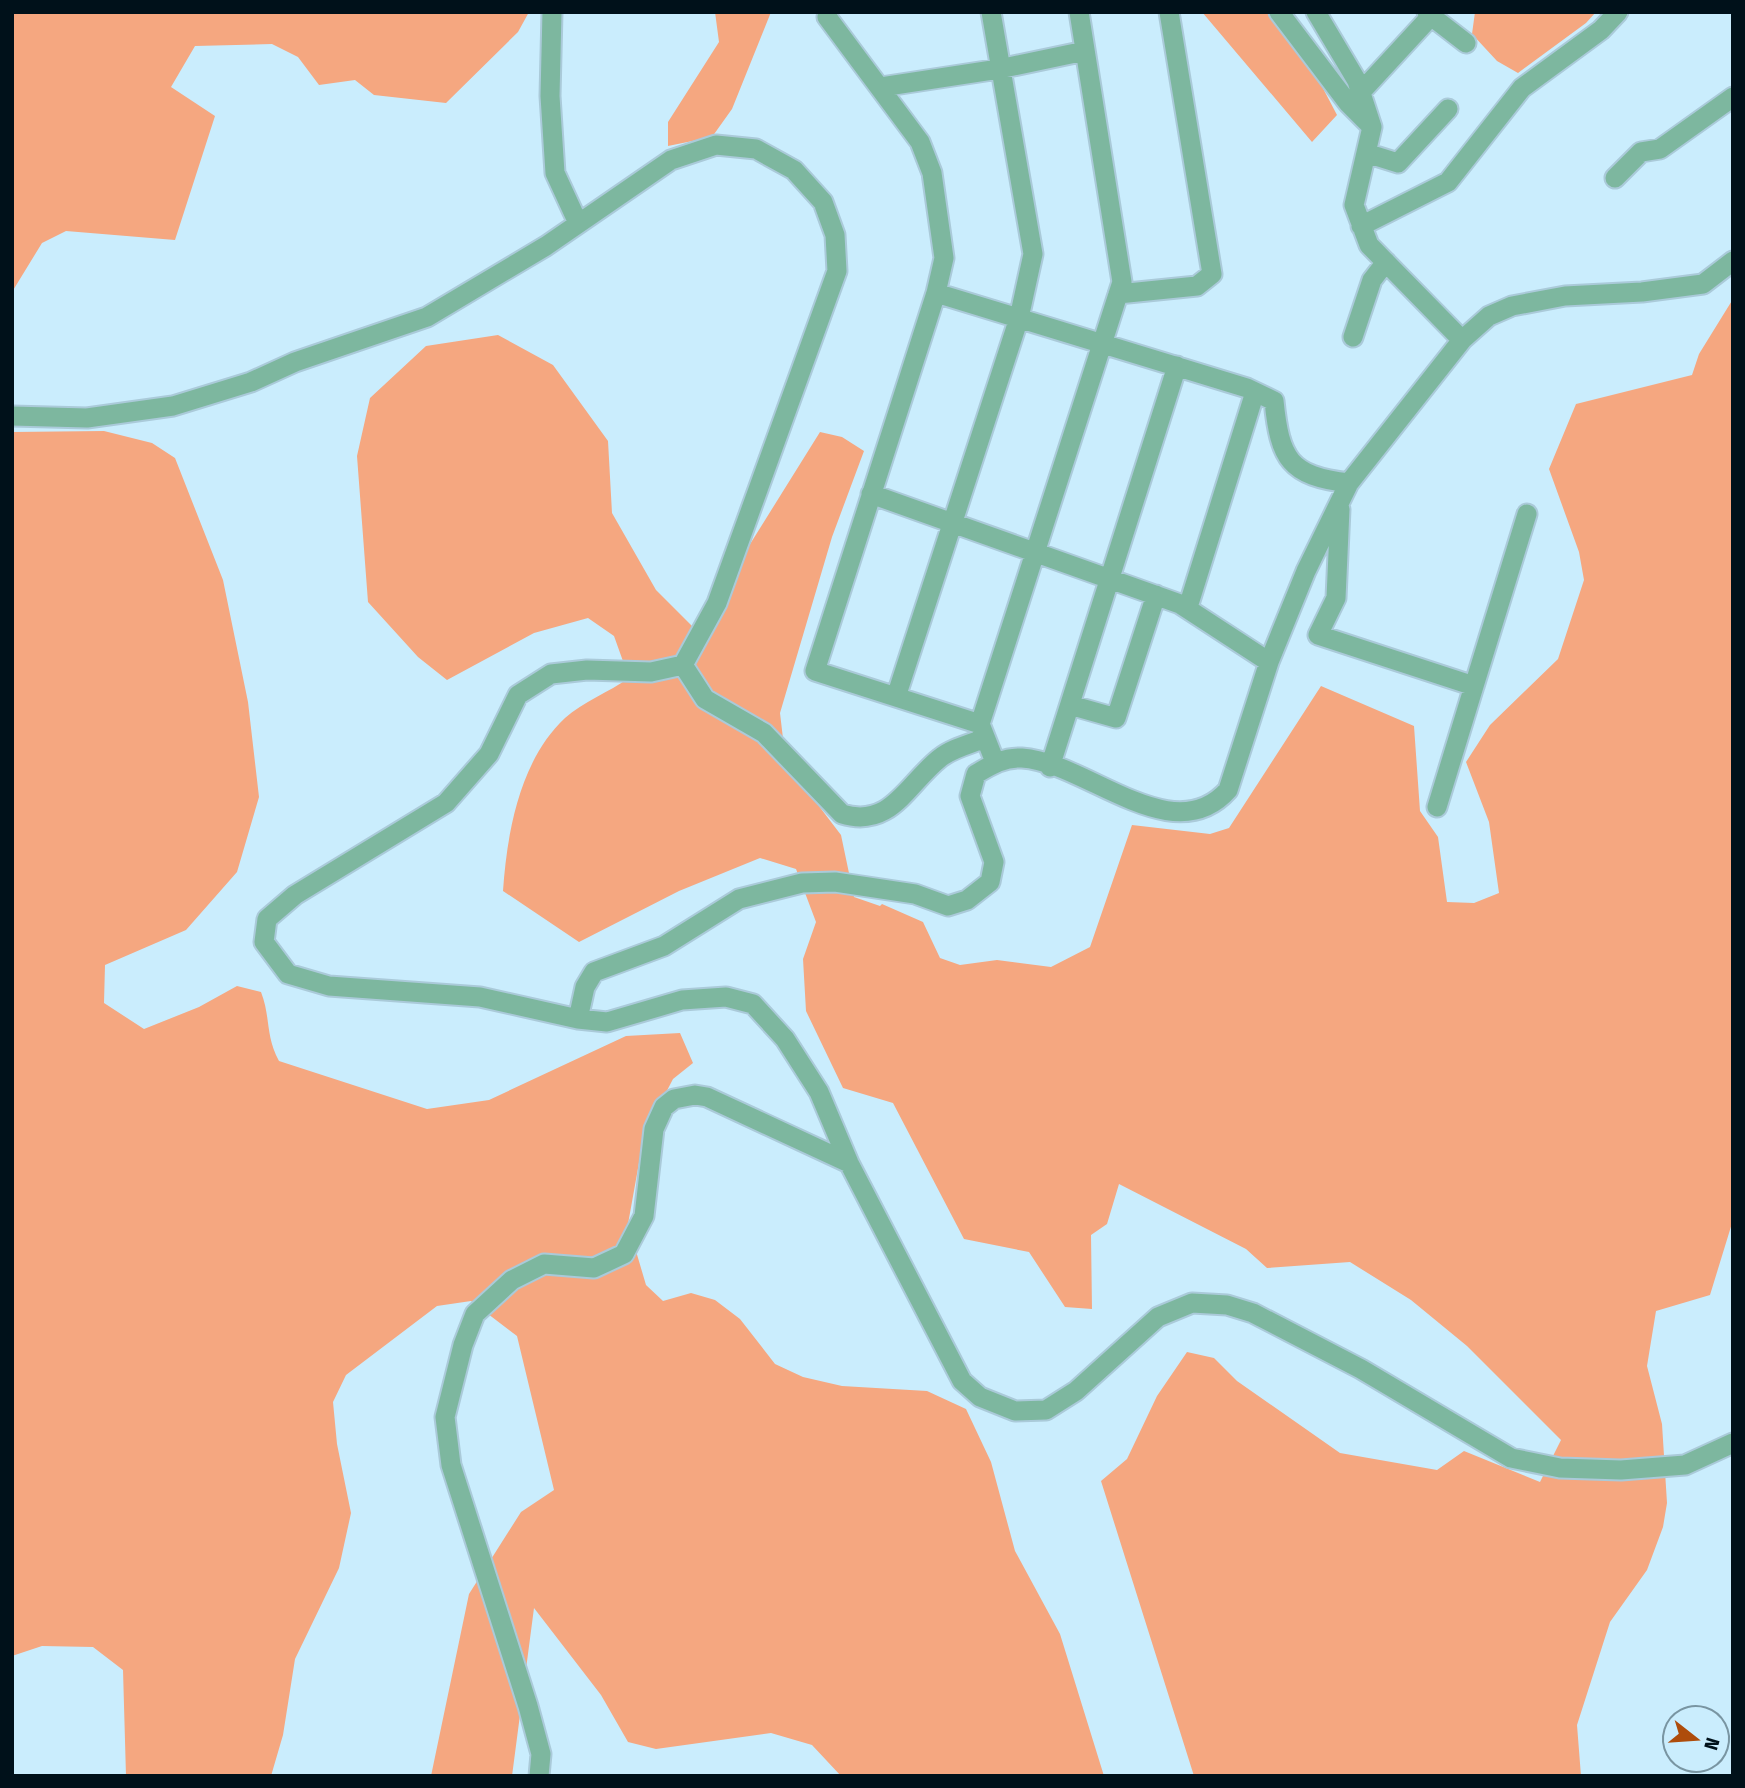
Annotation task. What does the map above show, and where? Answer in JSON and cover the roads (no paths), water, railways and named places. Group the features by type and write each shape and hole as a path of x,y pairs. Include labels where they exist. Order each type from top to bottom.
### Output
{"street":[{"path":"552,12 551,96 555,173 578,223"},
{"path":"828,12 827,17 920,142 932,173 943,258 936,293 815,671 896,697 982,731"},
{"path":"896,697 1019,318 1033,254 991,12"},
{"path":"995,762 982,731 1035,552 1122,282 1080,12"},
{"path":"1118,294 1197,286 1212,274 1169,12"},
{"path":"1279,12 1348,103 1372,127"},
{"path":"1316,12 1360,93 1372,127 1354,205 1361,226 1370,245 1385,262 1462,340"},
{"path":"1361,226 1448,182 1522,88 1601,30 1618,12"},
{"path":"1360,93 1429,14 1466,44"},
{"path":"881,87 999,69 1085,51"},
{"path":"1615,178 1641,152 1660,149 1733,97"},
{"path":"1366,153 1398,163 1448,109"},
{"path":"12,416 87,418 173,406 251,382 295,362 428,317 578,223 671,160 716,145 756,149 794,170 823,202 835,235 837,271 717,603 683,665 651,672 587,670 551,674 518,695 489,754 446,803 295,895 267,919 264,943 288,974 329,986 480,996 578,1019 607,1022 682,1000 726,997 753,1004 785,1039 819,1092 849,1163 962,1381 980,1397 1015,1411 1046,1410 1076,1391 1158,1317 1192,1303 1227,1305 1253,1312 1361,1370 1511,1458 1560,1468 1621,1470 1685,1465 1733,1443"},
{"path":"578,1019 585,987 594,972 664,946 739,898 802,883 835,882 915,894 948,906 967,900 990,882 994,862 970,796 976,774 995,762 1023,758 1087,778 1139,804 1170,812 1197,812 1217,802 1228,790 1269,662 1306,571 1345,492 1462,340 1489,316 1512,306 1565,296 1642,292 1703,284 1733,261"},
{"path":"1353,337 1372,280 1385,262"},
{"path":"936,293 1177,366 1274,401 1277,436 1293,466 1345,492"},
{"path":"1050,767 1177,366"},
{"path":"1188,607 1255,392"},
{"path":"1345,492 1336,598 1318,635 1474,686"},
{"path":"871,494 1188,607 1269,662"},
{"path":"1437,807 1527,514"},
{"path":"1070,705 1116,719 1156,595"},
{"path":"683,665 705,699 764,733 842,814 858,819 884,814 941,756 982,731"},
{"path":"539,1776 541,1754 531,1718 451,1465 445,1417 463,1345 475,1314 512,1280 544,1264 594,1268 624,1255 645,1216 653,1129 664,1107 674,1099 695,1095 707,1097 849,1163"}]}
